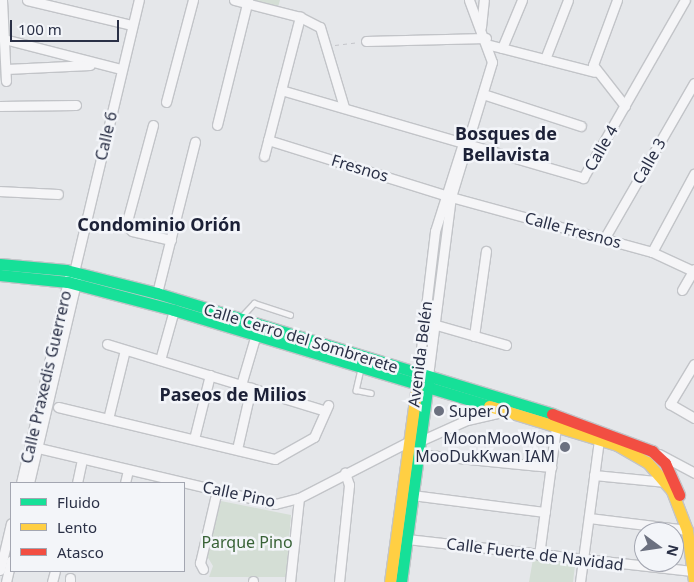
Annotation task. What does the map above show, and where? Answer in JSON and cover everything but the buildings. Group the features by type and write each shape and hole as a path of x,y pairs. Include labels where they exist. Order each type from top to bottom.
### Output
{"main road":[{"name":"Calle Cerro del Sombrerete","path":"0,267 73,277 157,293 240,318 506,411 599,440 634,453 666,482 679,504"},
{"name":"Calle Cerro del Sombrerete","path":"0,275 73,277 362,368 421,381 603,430 652,451 675,480 679,504 687,530 694,581"},
{"name":"Avenida Belén","path":"397,581 421,381"},
{"name":"Avenida Belén","path":"397,581 407,539 418,454 414,441"}],"street":[{"path":"2,0 6,81"},
{"path":"27,0 132,25"},
{"name":"Calle 6","path":"73,277 121,69 139,0"},
{"path":"166,102 193,0"},
{"path":"234,0 248,2 300,17 320,27 344,108"},
{"name":"Avenida Belén","path":"421,381 447,196 484,94 492,62 488,42 469,0"},
{"path":"480,27 484,0"},
{"path":"502,48 522,0"},
{"path":"545,59 568,0"},
{"path":"595,72 595,57 617,0"},
{"name":"Calle 4","path":"281,90 464,146 584,178 685,0"},
{"path":"217,125 248,2"},
{"path":"264,156 300,17"},
{"path":"4,39 121,69"},
{"path":"366,41 488,42 502,48 595,72 625,106"},
{"path":"6,69 100,64"},
{"name":"Calle 3","path":"604,239 694,82"},
{"path":"484,94 581,126"},
{"path":"0,106 76,105"},
{"path":"153,125 126,224 132,231 171,240"},
{"name":"Fresnos","path":"268,140 447,196"},
{"path":"157,293 195,142"},
{"path":"652,252 694,174"},
{"path":"0,191 58,194"},
{"name":"Avenida Belén","path":"421,381 433,324 447,196"},
{"name":"Calle Fresnos","path":"447,196 652,252 693,270"},
{"path":"474,336 486,251"},
{"path":"682,290 693,270"},
{"name":"Calle Praxedis Guerrero","path":"29,482 34,447 73,277"},
{"path":"160,360 174,310"},
{"path":"433,324 506,345"},
{"path":"241,385 256,334"},
{"path":"58,407 237,449 280,457 314,437 325,407 251,388 107,344"},
{"path":"108,419 124,350"},
{"path":"694,365 670,404 694,418"},
{"path":"194,438 210,375"},
{"path":"237,449 251,388"},
{"name":"Calle Pino","path":"185,484 276,504 300,498 345,473 414,441 467,420 506,411"},
{"path":"539,555 556,427"},
{"path":"580,582 599,440"},
{"name":"Calle Praxedis Guerrero","path":"21,482 34,447"},
{"name":"Calle Pino","path":"34,447 171,481"},
{"path":"652,451 694,473"},
{"path":"418,454 551,467"},
{"path":"77,482 82,460"},
{"path":"125,482 128,470"},
{"path":"339,582 349,485 345,473"},
{"path":"594,475 666,482"},
{"path":"203,568 200,563 217,490"},
{"path":"412,495 545,512"},
{"path":"290,582 300,498"},
{"path":"589,518 687,530"},
{"path":"0,570 10,527"},
{"name":"Calle Fuerte de Navidad","path":"407,539 583,561 694,572"},
{"path":"6,582 10,565"}],"lane":[{"path":"73,277 156,296 421,381 397,581"},
{"path":"240,318 254,303 290,315"},
{"path":"362,368 356,390 370,393"}],"path":[{"path":"326,46 366,41"}],"green space":[{"path":"249,0 280,0 277,11"},
{"name":"Parque Pino","path":"221,501 291,515 286,577 209,577 213,566 207,556"},
{"path":"533,559 575,565 573,582 529,582"}],"traffic: fast":[{"path":"0,264 66,270 157,293 552,414"},
{"path":"0,275 68,282 174,310 489,406"},
{"path":"401,582 428,381"}],"traffic: slow":[{"path":"390,582 418,378"},
{"path":"489,406 617,445 647,462 672,491 687,530 694,581"}],"traffic: jam":[{"path":"552,414 652,451 665,463 679,495"}],"place":[{"name":"Super Q","path":"439,411"},
{"name":"MoonMooWon MooDukKwan IAM","path":"565,447"}],"district":[{"name":"Bosques de Bellavista","path":"506,144"},
{"name":"Condominio Orión","path":"159,224"},
{"name":"Paseos de Milios","path":"233,394"}]}
